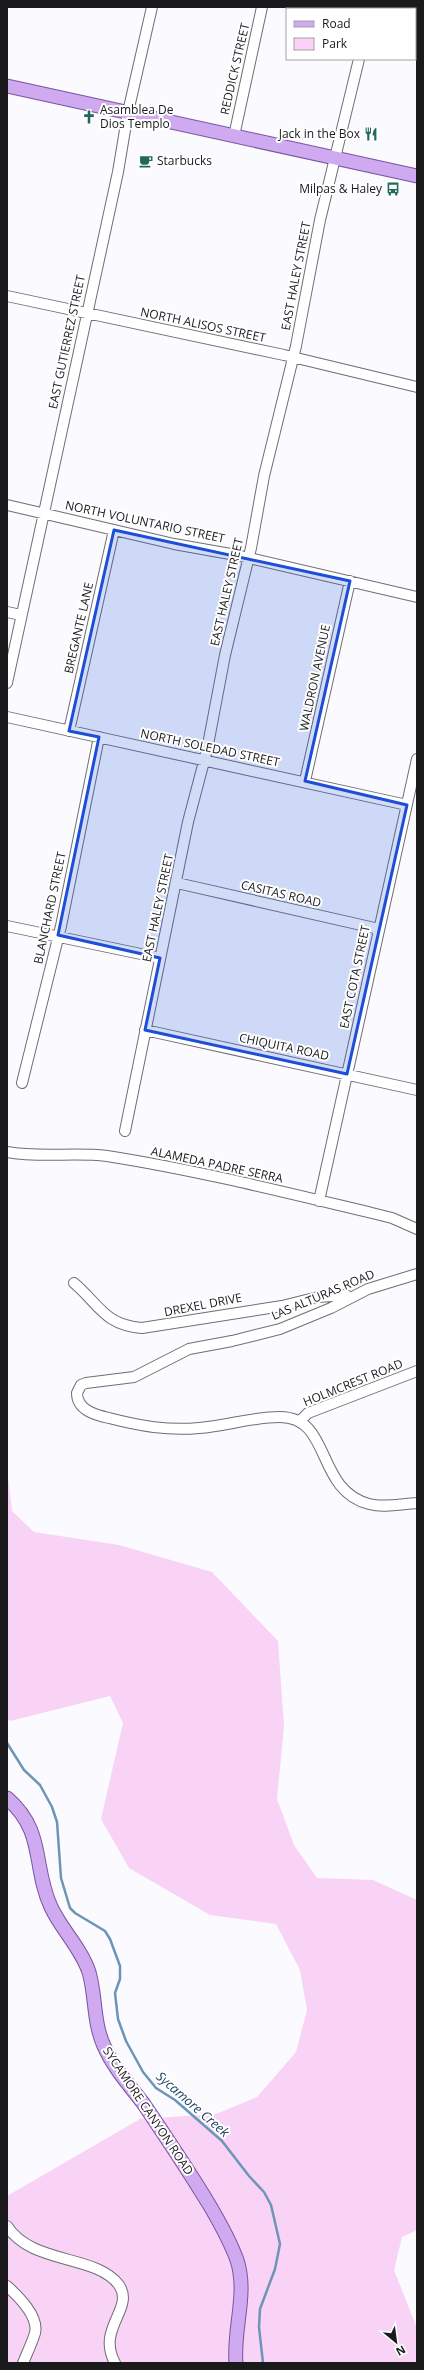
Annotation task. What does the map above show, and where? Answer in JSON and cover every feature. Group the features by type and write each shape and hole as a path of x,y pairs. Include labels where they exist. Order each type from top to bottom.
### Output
{"main road":[{"path":"7,86 417,176"},
{"name":"SYCAMORE CANYON ROAD","path":"7,1798 22,1814 30,1826 36,1842 50,1906 77,1948 88,1970 96,2023 105,2049 190,2174 234,2252 242,2285 236,2328 236,2363"}],"street":[{"name":"EAST GUTIERREZ STREET","path":"7,683 88,312 119,165 128,112 152,7"},
{"name":"REDDICK STREET","path":"234,136 262,7"},
{"name":"EAST HALEY STREET","path":"125,1131 160,958 177,883 188,822 204,759 225,655 249,559 264,476 293,358 320,220 337,158 359,60"},
{"name":"NORTH ALISOS STREET","path":"7,296 88,312 417,387"},
{"name":"NORTH VOLUNTARIO STREET","path":"7,505 417,597"},
{"name":"BREGANTE LANE","path":"69,731 114,530"},
{"name":"WALDRON AVENUE","path":"305,781 350,581"},
{"path":"7,612 21,615"},
{"name":"NORTH SOLEDAD STREET","path":"7,717 305,781 407,805"},
{"name":"BLANCHARD STREET","path":"22,1084 58,935 99,737"},
{"name":"EAST COTA STREET","path":"319,1200 417,759"},
{"name":"CASITAS ROAD","path":"177,883 379,929"},
{"path":"7,926 58,935 160,958"},
{"name":"CHIQUITA ROAD","path":"145,1030 417,1090"},
{"name":"ALAMEDA PADRE SERRA","path":"7,1152 34,1156 104,1156 169,1167 319,1200 392,1218 417,1229"},
{"name":"LAS ALTURAS ROAD","path":"300,1421 280,1417 256,1419 199,1428 156,1428 92,1413 78,1401 77,1393 78,1389 86,1383 134,1377 189,1349 232,1341 280,1329 325,1311 382,1284 417,1274"},
{"name":"DREXEL DRIVE","path":"74,1283 98,1309 107,1316 129,1326 142,1328 245,1310 282,1306 318,1297 346,1295 350,1298"},
{"name":"HOLMCREST ROAD","path":"300,1421 308,1413 417,1371"},
{"path":"300,1421 313,1434 331,1473 341,1487 351,1496 374,1505 417,1503"},
{"path":"7,2226 12,2234 32,2248 93,2268 117,2283 122,2291 123,2301 108,2342 115,2363"},
{"path":"7,2286 30,2313 34,2323 35,2332 23,2363"}],"highlighted area":[{"path":"114,530 350,581 305,781 407,805 347,1074 145,1030 160,958 58,935 99,737 69,731"}],"green space":[{"path":"7,1468 12,1511 34,1532 119,1545 212,1572 278,1641 284,1726 277,1799 294,1845 317,1878 373,1880 417,1900 417,2230 402,2237 394,2270 417,2328 417,2363 7,2363 7,2196 140,2119 216,2114 257,2097 296,2052 307,2010 300,1970 276,1924 210,1915 129,1868 101,1819 123,1723 110,1696 10,1721 7,1719"}],"waterway":[{"name":"Sycamore Creek","path":"7,1743 24,1770 40,1785 52,1807 57,1822 61,1878 70,1908 75,1913 105,1931 110,1939 120,1966 120,1979 115,1993 118,2019 126,2041 143,2072 156,2088 175,2100 222,2141 249,2176 264,2192 271,2205 280,2244 275,2269 260,2309 259,2327 263,2363"}],"place":[{"name":"Asamblea De Dios Templo","path":"89,117"},
{"name":"Jack in the Box","path":"371,134"},
{"name":"Starbucks","path":"146,161"},
{"name":"Milpas & Haley","path":"393,189"}]}
